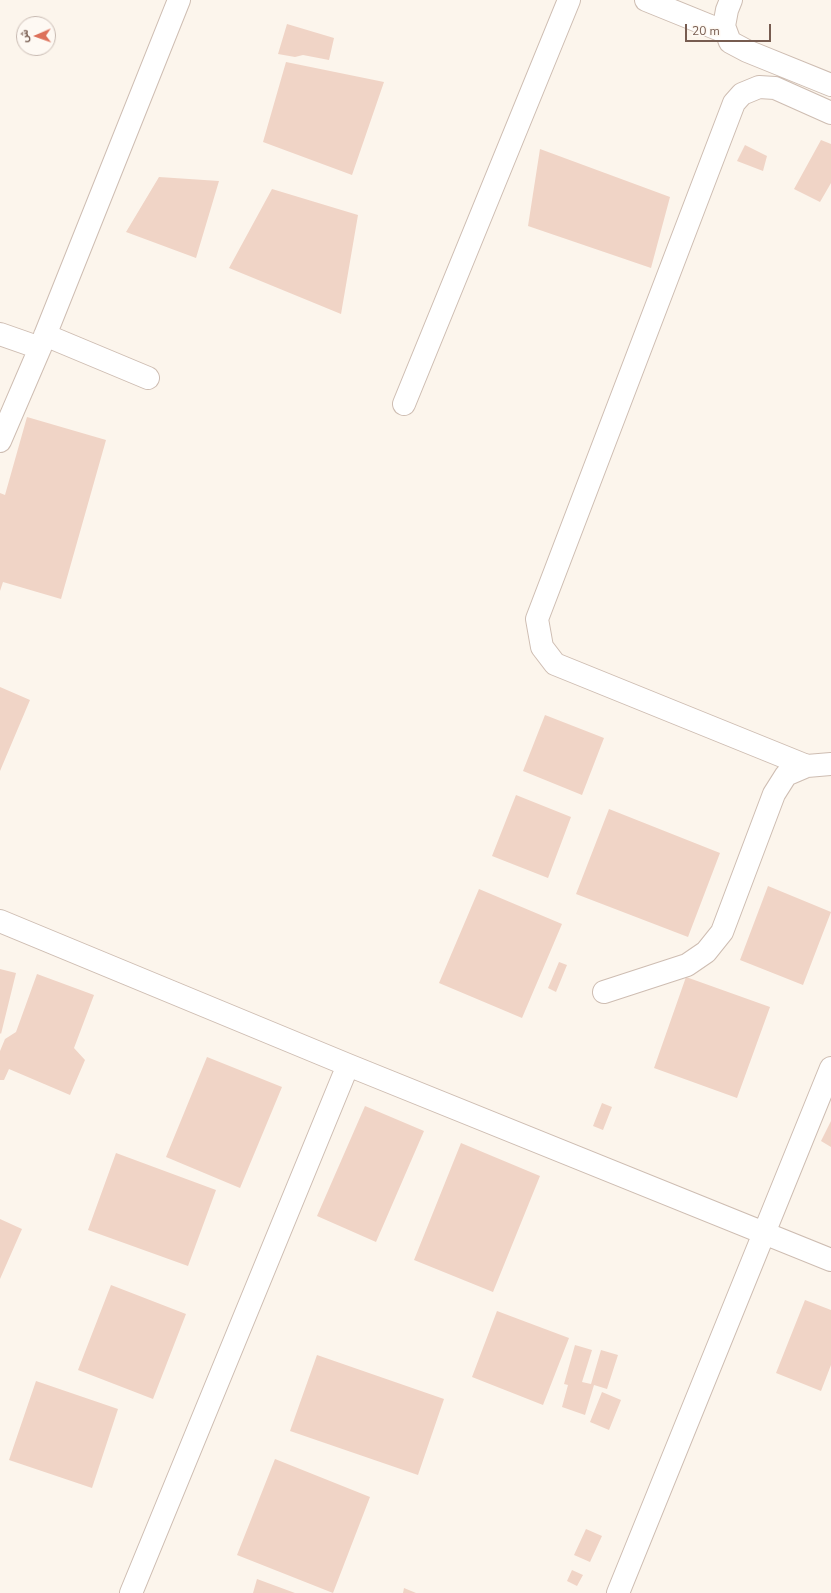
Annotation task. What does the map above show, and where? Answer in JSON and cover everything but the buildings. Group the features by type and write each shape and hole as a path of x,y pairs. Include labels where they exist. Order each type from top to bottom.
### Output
{"street":[{"path":"0,441 42,342 179,0"},
{"path":"404,404 569,0"},
{"path":"646,0 725,32"},
{"path":"731,0 727,10 724,26 730,42 747,51 831,85"},
{"path":"806,766 556,664 542,647 537,620 734,102 742,94 759,87 775,88 831,113"},
{"path":"0,334 42,342 148,378"},
{"path":"604,992 687,965 706,952 722,932 774,794 786,775 806,766 831,764"},
{"path":"0,921 348,1065 831,1260"},
{"path":"131,1593 348,1065"},
{"path":"618,1593 831,1068"}]}
